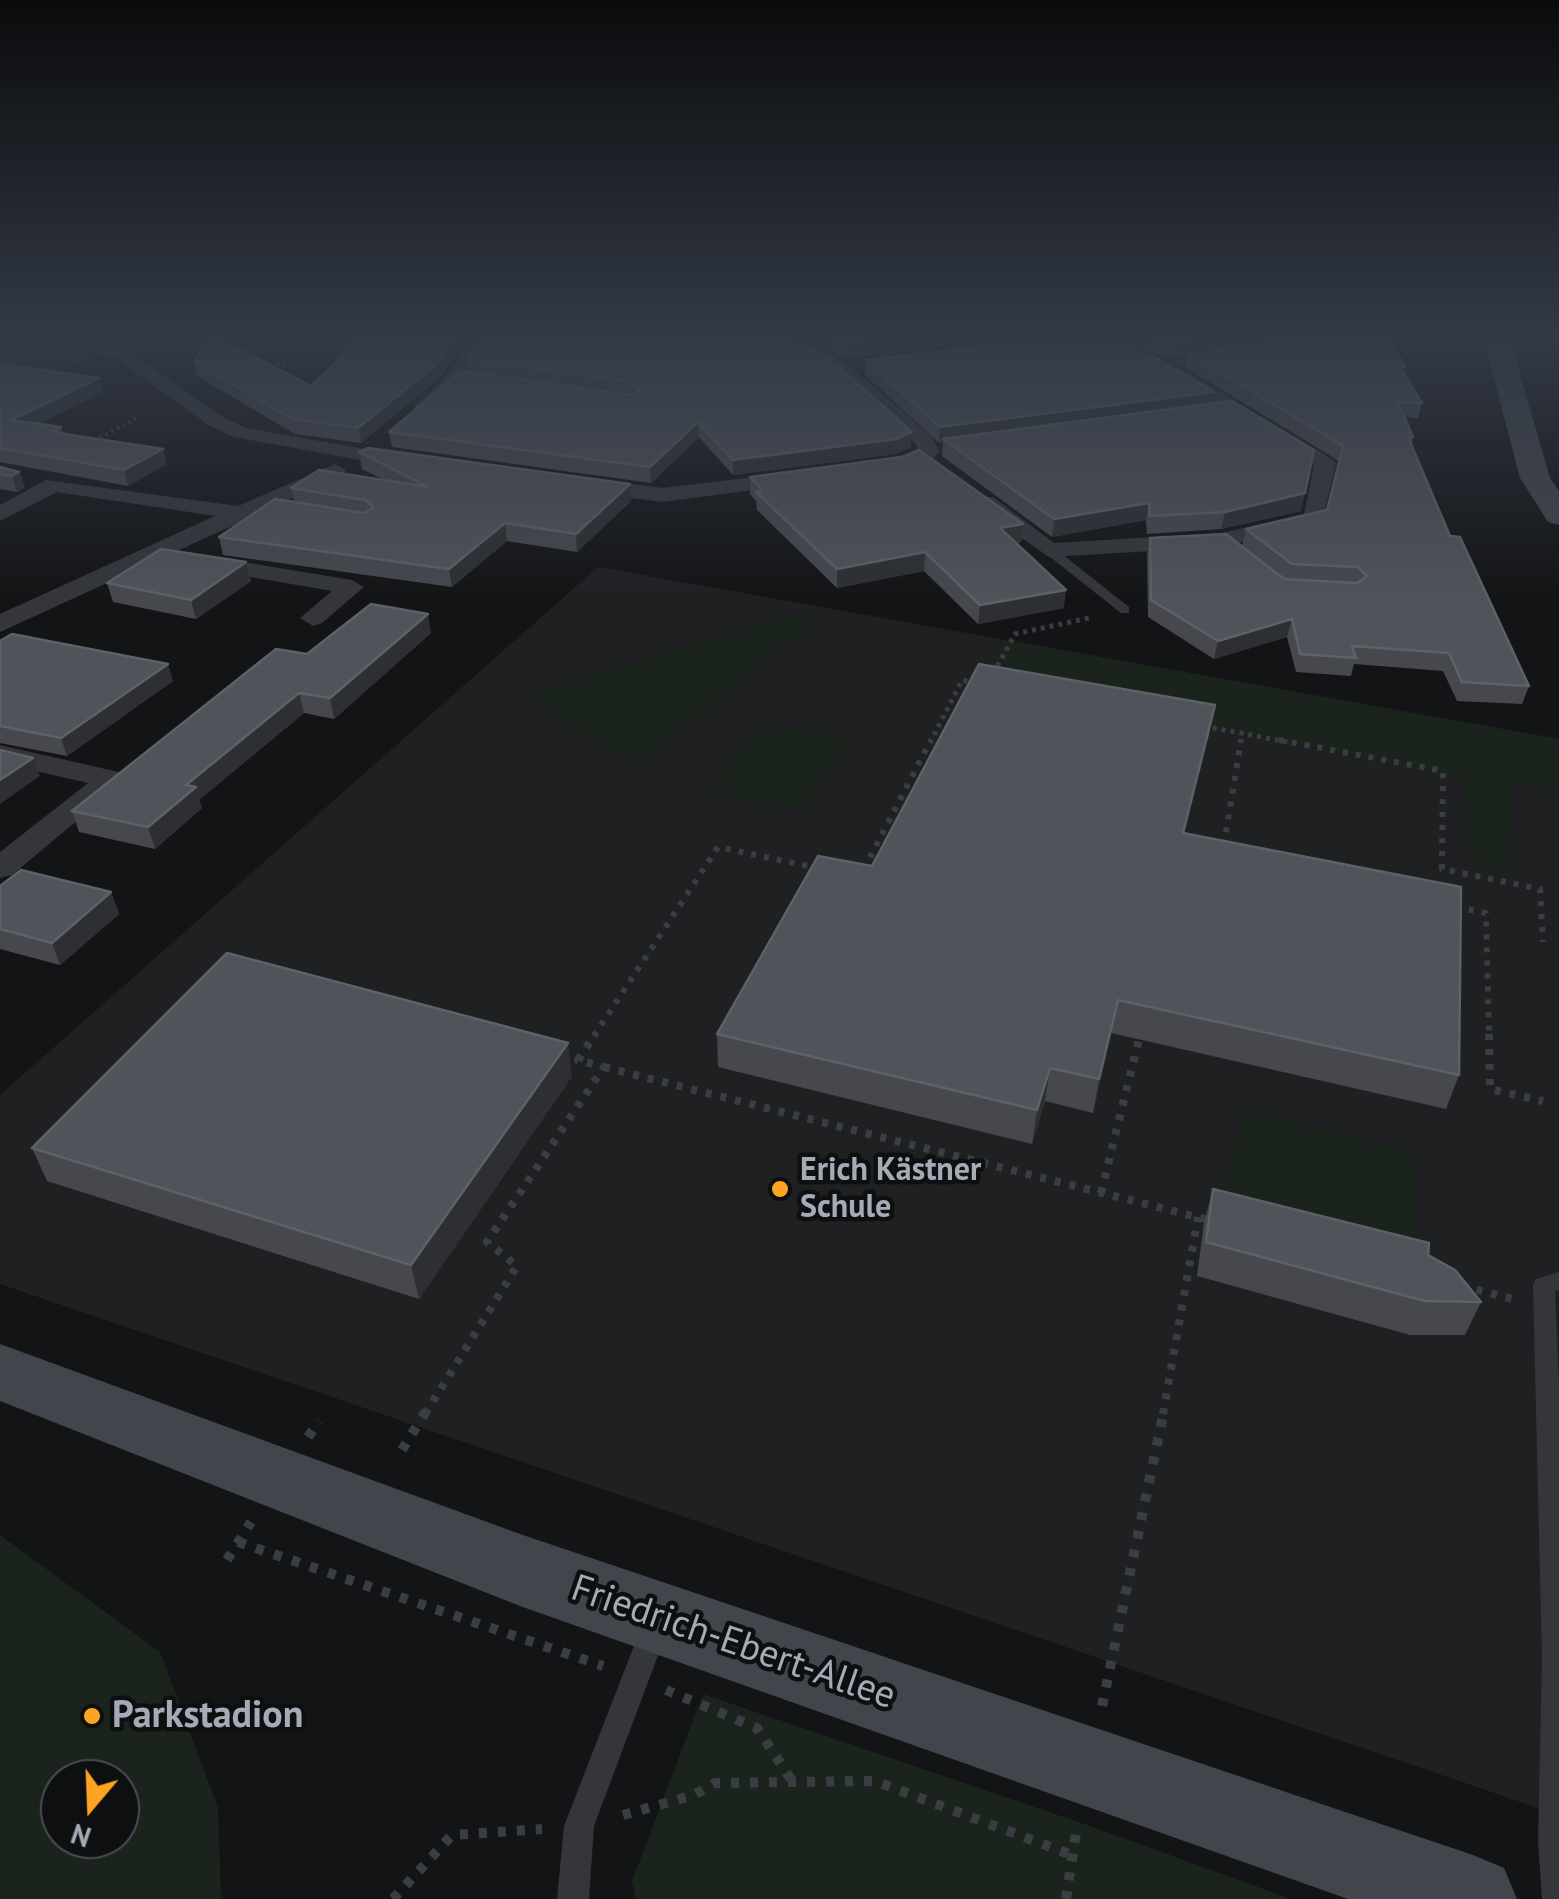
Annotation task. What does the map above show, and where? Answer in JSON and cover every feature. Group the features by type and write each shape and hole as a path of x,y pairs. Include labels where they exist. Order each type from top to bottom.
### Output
{"street":[{"path":"223,425 241,433 420,464"},
{"path":"864,469 933,457 925,441 906,425"},
{"path":"971,492 1050,550 1229,546 1314,518 1322,486 1325,462 1254,425"},
{"path":"1520,425 1534,478 1559,515"},
{"path":"0,624 261,510 386,441"},
{"path":"569,483 662,495 828,474"},
{"path":"22,479 261,510"},
{"path":"0,514 54,485"},
{"path":"156,554 352,587 313,618"},
{"path":"0,754 112,778 0,868"},
{"name":"Friedrich-Ebert-Allee","path":"0,1372 483,1556 647,1647 1473,1899"}],"lane":[{"path":"1050,550 1125,610"},
{"path":"1558,1899 1553,1841 1558,1657 1544,1284 1559,1282"},
{"path":"573,1899 579,1826 647,1647"}],"path":[{"path":"22,479 125,425"},
{"path":"860,877 962,680 987,684 1015,634 1125,610"},
{"path":"1203,725 1443,771 1442,869 1540,890 1543,942"},
{"path":"1222,864 1242,732"},
{"path":"578,1060 718,847 824,870"},
{"path":"1448,906 1486,913 1490,1089 1543,1100"},
{"path":"1101,1193 1139,1039"},
{"path":"559,1055 1216,1222"},
{"path":"402,1450 517,1266 487,1242 604,1066"},
{"path":"1106,1688 1154,1466 1198,1217"},
{"path":"1459,1285 1545,1307"},
{"path":"238,1542 647,1647 757,1728 793,1782"},
{"path":"393,1899 452,1836 579,1826 694,1796 715,1783 875,1781 1072,1855 1066,1899"}],"shaded area":[{"name":"Erich Kästner Schule","path":"598,567 1559,739 1559,1815 0,1284 0,1095"},
{"path":"790,616 806,622 810,631 771,648 643,766 523,696"},
{"path":"1012,641 1559,739 1559,789 1513,782 1508,870 1481,865 1460,826 1463,777 987,685"},
{"path":"763,722 849,739 802,810 711,791"},
{"path":"1242,1111 1419,1153 1415,1250 1226,1203"},
{"name":"Parkstadion","path":"0,1535 160,1652 218,1808 221,1899 0,1899"},
{"path":"703,1694 1291,1899 636,1899 632,1881"}],"building":[{"path":"0,425 44,425 61,427 52,432 163,449 124,470 0,448"},
{"path":"398,425 695,425 650,467 389,432"},
{"path":"700,425 904,425 912,432 896,439 733,460"},
{"path":"1052,425 1271,425 1314,450 1305,493 1225,512 1150,516 1149,503 1054,519 943,439"},
{"path":"1307,425 1408,425 1413,437 1408,437 1450,536 1460,537 1529,686 1462,682 1449,653 1352,646 1356,658 1300,654 1292,619 1218,641 1151,600 1150,538 1226,534 1284,579 1357,583 1367,576 1358,567 1292,564 1246,529 1327,510 1343,446"},
{"path":"368,448 630,484 576,534 505,523 449,569 219,537 275,499 364,513 374,508 365,500 291,488 319,470 428,487 359,452"},
{"path":"919,450 1023,524 1000,528 1066,590 980,605 925,552 837,569 756,492 763,491 750,477 902,457"},
{"path":"0,467 19,472 12,476 0,474"},
{"path":"161,549 246,562 191,600 107,583"},
{"path":"371,604 428,614 330,698 299,693 186,785 196,787 148,827 72,811 276,649 307,654"},
{"path":"12,634 168,664 61,738 0,726 0,641"},
{"path":"979,664 1215,705 1183,833 1461,887 1459,1075 1118,1000 1099,1079 1050,1068 1037,1110 717,1034 818,856 872,866"},
{"path":"0,750 33,758 0,780"},
{"path":"21,870 111,892 52,943 0,929 0,886"},
{"path":"227,953 568,1043 411,1265 32,1148"},
{"path":"1213,1189 1429,1243 1428,1255 1455,1270 1481,1302 1425,1301 1206,1242"}],"place":[{"name":"Erich Kästner Schule","path":"780,1189"},
{"name":"Parkstadion","path":"92,1716"}]}
